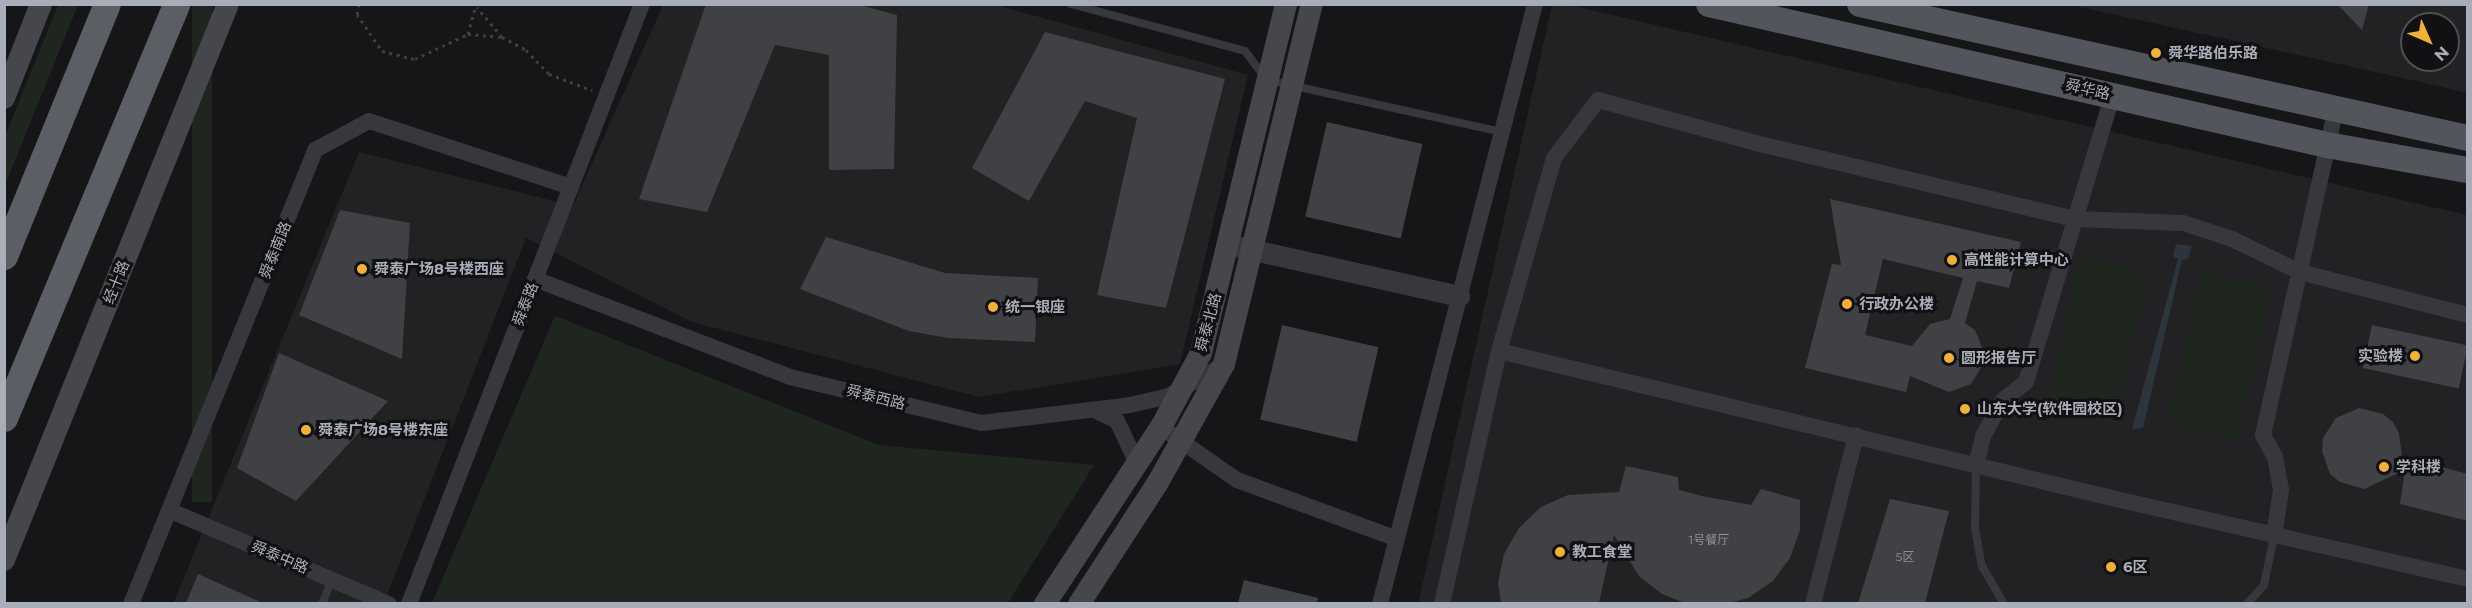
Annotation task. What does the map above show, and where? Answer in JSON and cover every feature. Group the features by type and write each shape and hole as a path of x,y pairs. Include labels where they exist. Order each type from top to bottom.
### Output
{"highway":[{"path":"4,256 107,4"},
{"path":"4,418 176,4"}],"main road":[{"path":"4,98 41,4"},
{"name":"经十路","path":"4,560 228,4"},
{"name":"舜泰北路","path":"1045,603 1161,427 1201,353 1286,4"},
{"path":"1079,603 1181,441 1224,364 1312,4"},
{"name":"舜华路","path":"1709,4 2113,94 2327,145 2468,170"},
{"path":"1860,4 2468,138"}],"street":[{"name":"舜泰路","path":"410,603 642,4"},
{"path":"1380,603 1535,4"},
{"path":"1976,465 1983,436 2003,400 2026,382 2113,94"},
{"path":"1442,603 1499,351 1554,158 1598,100 1764,145 2075,219 2183,223 2232,239 2300,273 2468,315"},
{"path":"2274,536 2281,490 2275,458 2263,435 2336,109"},
{"name":"舜泰南路","path":"131,603 171,512 315,150 369,122 571,187"},
{"path":"1227,244 1459,296"},
{"name":"舜泰西路","path":"535,279 790,377 982,423 1095,411 1169,396 1224,364"},
{"path":"1499,351 2274,536 2468,579"},
{"path":"1095,411 1118,421 1136,461 1135,466"},
{"path":"1161,427 1238,480 1395,538"},
{"path":"1813,603 1856,435"},
{"name":"舜泰中路","path":"171,512 389,603"}],"lane":[{"path":"1071,4 1245,51 1267,80 1502,132"},
{"path":"1976,465 1975,528 1982,566 2004,603"},
{"path":"2247,603 2264,585 2274,536"},
{"path":"322,603 332,579"}],"path":[{"path":"360,4 357,14 382,51 415,59 468,34 502,37"},
{"path":"468,34 476,6"},
{"path":"476,6 502,37 526,50 549,74 606,96"}],"shaded area":[{"path":"58,5 78,5 5,185 5,136"},
{"path":"192,5 212,5 212,502 192,502"},
{"path":"663,5 996,5 1248,75 1180,364 979,397 692,322 526,238 384,603 173,604 359,152 573,206"},
{"name":"山东大学(软件园校区)","path":"1552,5 1570,5 2467,215 2467,603 1418,604"},
{"path":"2071,5 2467,5 2467,93 2425,83"},
{"path":"2176,244 2192,246 2188,259 2182,260 2143,428 2132,429 2178,259 2173,256"},
{"path":"2079,256 2148,271 2116,424 2046,410"},
{"path":"2202,271 2272,287 2237,440 2167,424"},
{"path":"555,316 879,445 1094,465 1008,603 432,603"}],"building":[{"path":"706,4 856,4 897,15 894,169 829,170 829,55 775,45 707,212 639,199"},
{"path":"2337,4 2369,4 2362,30"},
{"path":"1045,32 1225,79 1166,308 1097,295 1137,118 1085,101 1029,201 972,168"},
{"path":"1327,122 1422,144 1401,239 1305,217"},
{"path":"1830,199 2021,242 2009,288 1977,281 1965,323 1975,330 1984,352 1983,364 1971,384 1949,392 1910,376 1906,392 1805,368 1832,264 1841,265","holes":["1883,259 1963,278 1950,319 1930,324 1912,346 1865,335"]},
{"name":"舜泰广场8号楼西座","path":"340,210 410,223 402,359 299,315"},
{"path":"826,237 945,273 1038,278 1035,342 948,338 909,331 800,289"},
{"path":"1282,325 1378,347 1357,442 1260,420"},
{"name":"实验楼","path":"2372,325 2468,345 2459,388 2363,368"},
{"name":"舜泰广场8号楼东座","path":"279,353 388,401 296,501 237,468"},
{"name":"学科楼","path":"2359,408 2383,414 2393,422 2399,433 2402,457 2468,474 2468,521 2400,504 2405,470 2364,489 2340,482 2330,474 2322,451 2323,438 2336,418"},
{"path":"1626,466 1678,477 1679,490 1702,496 1751,505 1761,489 1800,500 1800,530 1790,558 1773,581 1748,598 1729,603 1685,603 1662,594 1639,576 1614,535 1599,603 1501,603 1498,583 1504,554 1519,528 1541,507 1568,495 1619,492"},
{"path":"1890,499 1949,511 1925,603 1858,603"},
{"path":"198,574 263,603 186,603"},
{"path":"1244,580 1318,598 1317,603 1238,603"}],"place":[{"name":"舜华路伯乐路","path":"2156,53"},
{"name":"高性能计算中心","path":"1952,260"},
{"name":"舜泰广场8号楼西座","path":"362,269"},
{"name":"行政办公楼","path":"1847,304"},
{"name":"统一银座","path":"993,307"},
{"name":"实验楼","path":"2415,356"},
{"name":"圆形报告厅","path":"1949,358"},
{"name":"山东大学(软件园校区)","path":"1965,409"},
{"name":"舜泰广场8号楼东座","path":"306,430"},
{"name":"学科楼","path":"2384,467"},
{"name":"教工食堂","path":"1560,552"},
{"name":"6区","path":"2111,567"}]}
